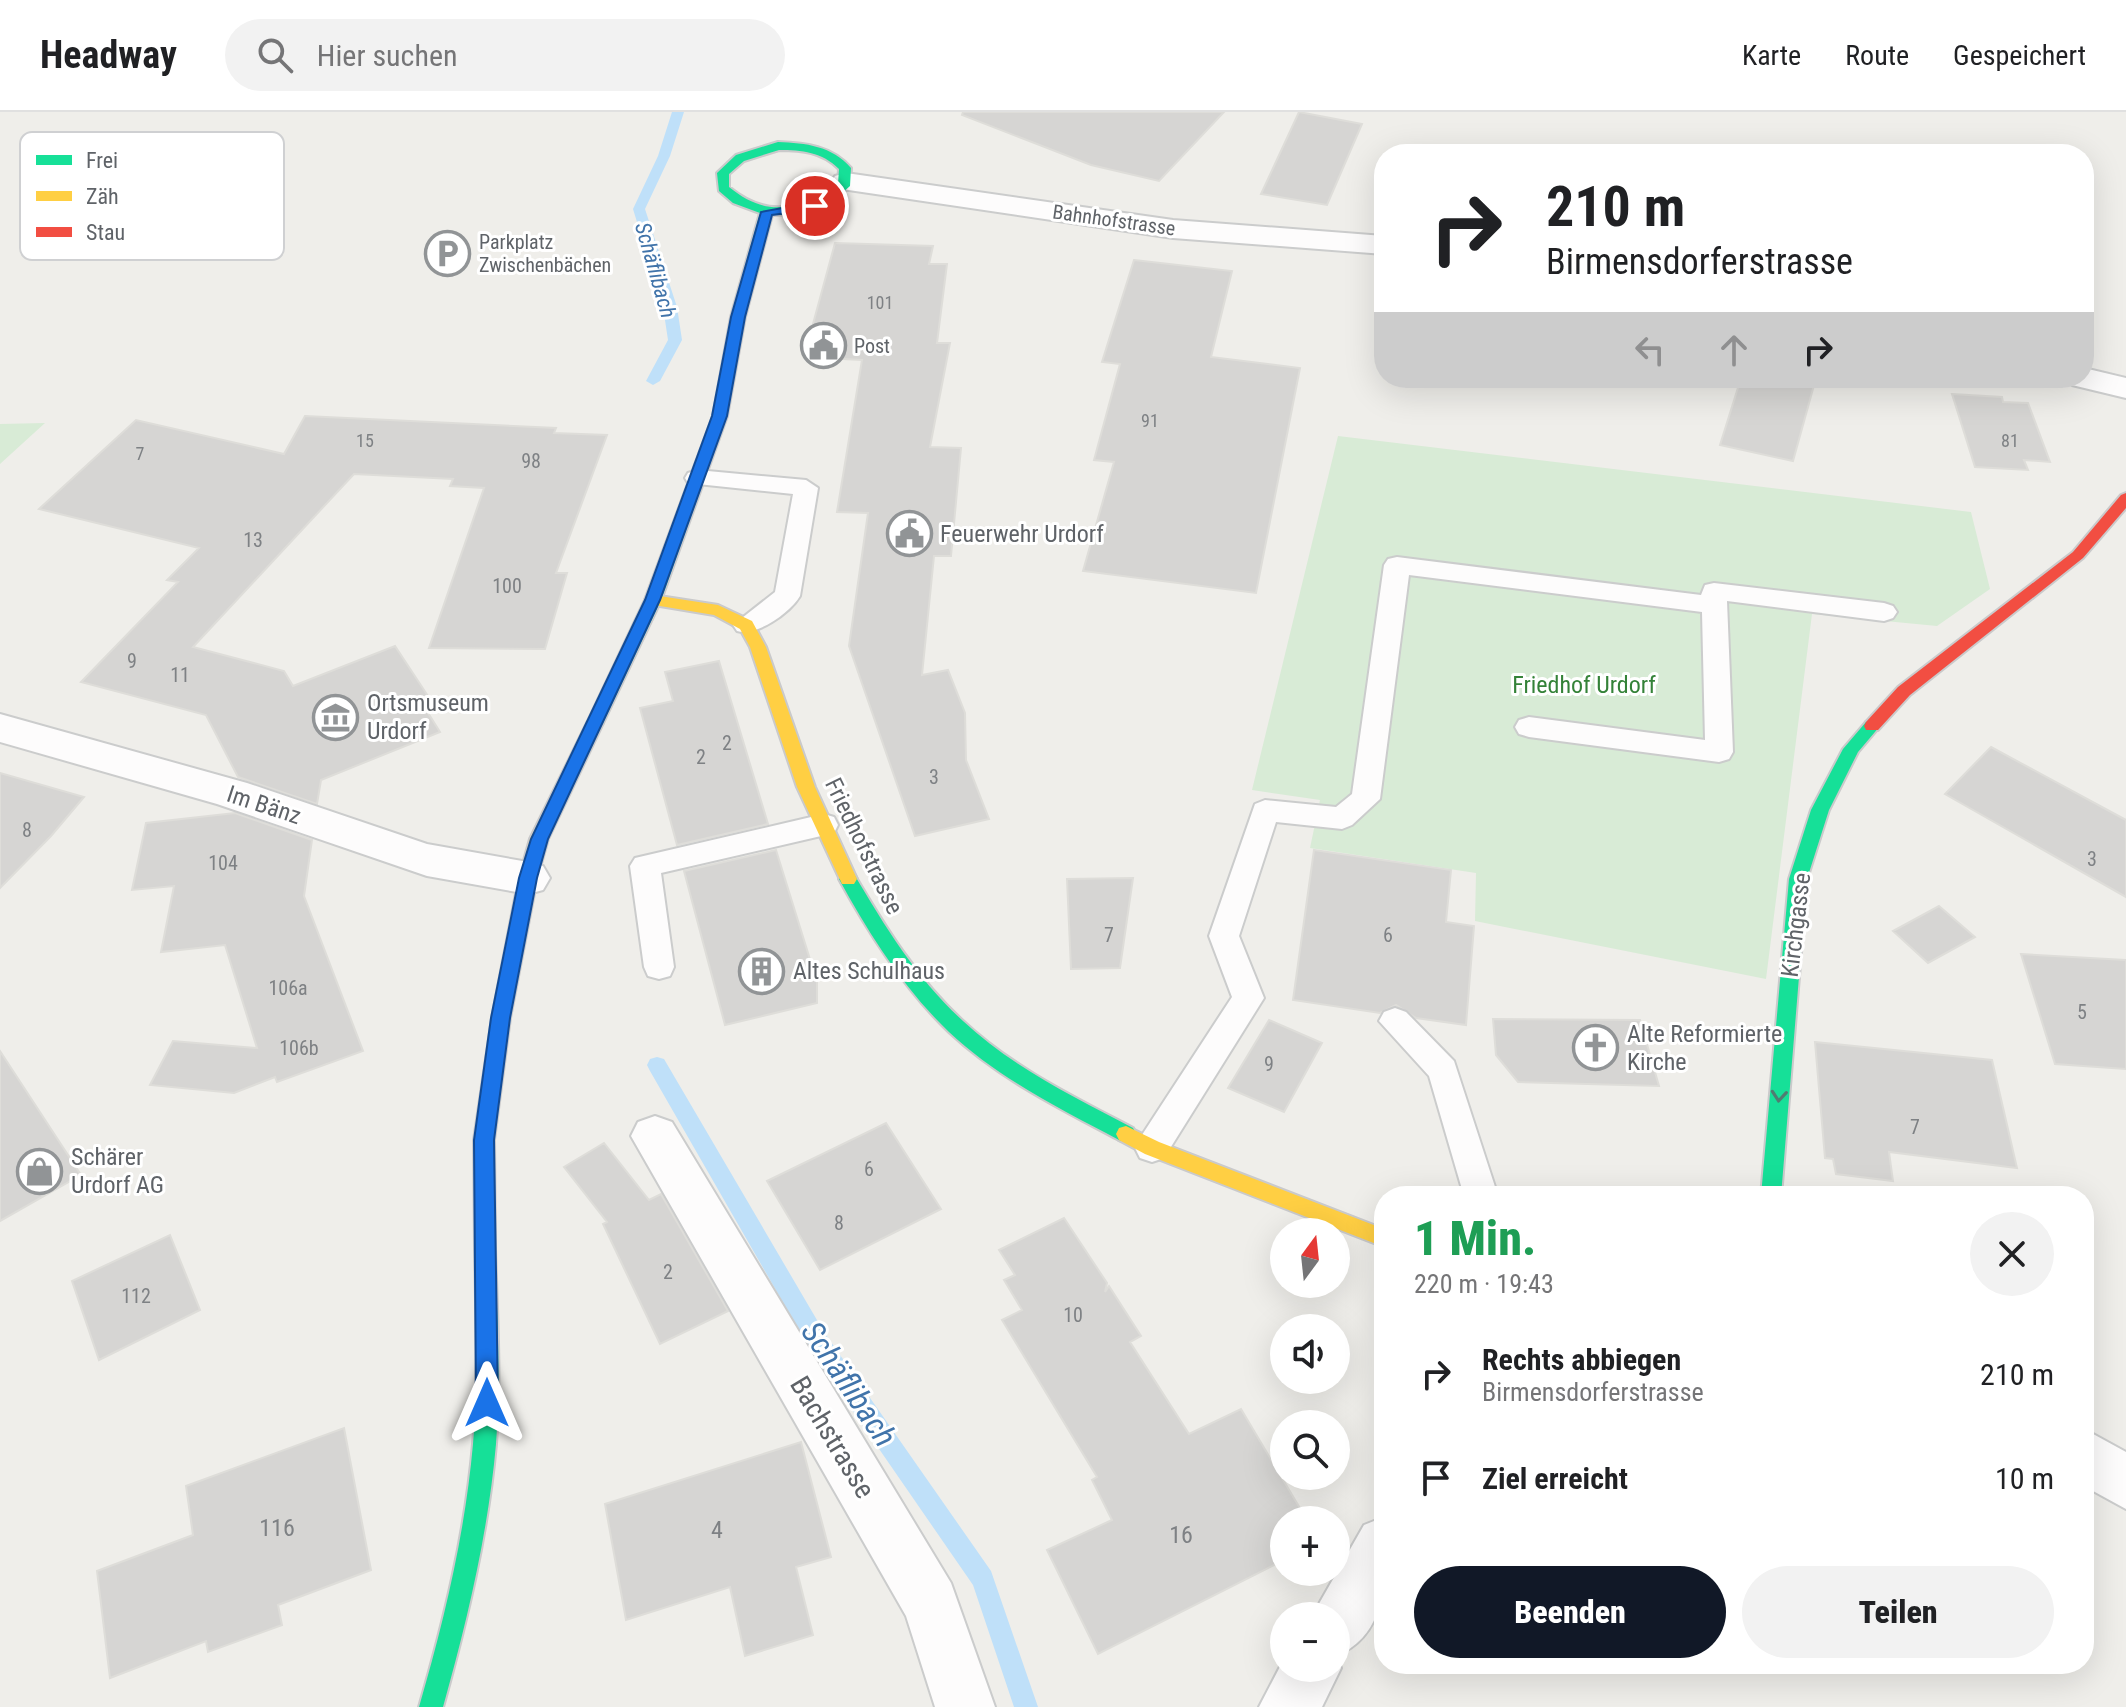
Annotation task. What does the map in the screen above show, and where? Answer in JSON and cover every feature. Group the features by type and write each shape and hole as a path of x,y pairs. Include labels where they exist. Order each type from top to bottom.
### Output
{"main road":[{"path":"798,146 802,124"},
{"path":"778,146 814,148 839,160 845,168 846,182 833,197 815,206 767,212 745,208 729,200 720,189 720,177 740,157 778,146"},
{"path":"431,1707 461,1604 477,1512 487,1403 484,1140 501,1018 528,878 539,839 653,600 720,416 738,317 767,212"},
{"name":"Kirchgasse","path":"1772,1186 1798,879 1820,810 1851,749 1904,691 2078,555 2126,498"},
{"path":"653,600 718,610 746,625"},
{"name":"Friedhofstrasse","path":"746,625 758,647 806,787 840,864 884,941 956,1027 1043,1090 1152,1148 1374,1234"}],"street":[{"name":"Bahnhofstrasse","path":"846,182 1173,229 1258,238 1374,244"},
{"path":"2094,380 2126,388"},
{"name":"Im Bänz","path":"0,728 262,803 447,867 481,875 528,878"},
{"name":"Bachstrasse","path":"655,1136 931,1603 965,1707"},
{"path":"2094,1462 2126,1483"},
{"path":"1350,1603 1374,1562"},
{"path":"1289,1707 1304,1682"}],"lane":[{"path":"697,478 806,488 787,596 746,625"},
{"path":"1152,1148 1248,998 1224,936 1265,811 1342,818 1366,799 1397,565 1714,605"},
{"path":"1529,727 1719,752 1714,591 1884,612"},
{"path":"659,967 645,866 824,825"},
{"path":"1395,1021 1443,1070 1478,1186"}],"green space":[{"path":"45,423 0,464 0,424"},
{"name":"Friedhof Urdorf","path":"1338,436 1971,512 1990,589 1937,626 1812,614 1766,979 1475,921 1476,873 1310,848 1320,800 1252,790"}],"building":[{"path":"963,112 1224,112 1159,181 1091,165 962,115"},
{"path":"1299,112 1362,124 1327,205 1261,194"},
{"path":"835,243 933,246 929,264 947,264 937,343 950,343 930,447 961,448 951,556 934,556 922,675 948,670 965,713 966,760 989,819 915,836 849,646 868,513 837,512 862,360 804,357"},
{"path":"1134,260 1232,271 1211,357 1300,368 1256,593 1083,571 1114,462 1094,460 1120,364 1102,362"},
{"path":"1738,388 1813,388 1793,461 1720,445"},
{"path":"1952,394 2002,397 2003,402 2028,403 2050,462 2024,460 2028,470 1975,467"},
{"path":"305,416 556,428 554,433 607,435 556,573 567,573 545,649 429,648 484,488 450,486 453,479 354,474 193,647 284,671 293,686 395,646 428,696 420,700 440,732 321,780 317,804 238,777 206,715 81,682 178,582 167,580 199,548 39,509 136,420 284,454"},
{"path":"719,661 768,824 677,845 640,708 673,701 665,672"},
{"path":"1991,747 2126,820 2126,897 1945,794"},
{"path":"0,773 84,797 0,888"},
{"path":"235,813 312,840 304,896 363,1051 277,1082 275,1077 234,1093 150,1085 173,1041 257,1048 225,945 161,952 174,886 132,890 146,823"},
{"name":"Altes Schulhaus","path":"776,850 817,982 817,1003 725,1025 684,871"},
{"path":"1314,850 1451,870 1446,922 1474,926 1466,1025 1416,1018 1396,1005 1380,1013 1293,1000"},
{"path":"1133,878 1120,968 1071,969 1067,879"},
{"path":"1939,906 1975,937 1928,963 1893,931"},
{"path":"2021,954 2126,960 2126,1069 2055,1064"},
{"name":"Alte Reformierte Kirche","path":"1493,1019 1640,1020 1659,1086 1518,1082 1496,1055"},
{"path":"1269,1020 1322,1043 1284,1112 1228,1088"},
{"path":"1815,1042 1992,1060 2017,1168 1889,1152 1893,1181 1836,1174 1833,1159 1825,1158"},
{"path":"0,1051 81,1175 0,1221"},
{"path":"886,1123 941,1209 820,1270 767,1181"},
{"path":"604,1143 649,1200 661,1194 728,1311 660,1344 603,1224 607,1222 564,1167"},
{"path":"1064,1218 1107,1283 1105,1292 1109,1286 1141,1336 1130,1342 1189,1434 1241,1409 1270,1458 1270,1490 1289,1490 1299,1506 1270,1506 1270,1567 1098,1654 1047,1550 1112,1520 1092,1480 1097,1477 1002,1320 1022,1310 1004,1280 1015,1275 999,1250"},
{"path":"170,1235 200,1310 99,1360 72,1281"},
{"path":"344,1428 371,1570 278,1605 282,1625 208,1652 206,1641 110,1678 97,1571 193,1535 186,1486"},
{"path":"801,1442 831,1557 796,1567 813,1635 745,1656 730,1587 626,1620 605,1504"}],"waterway":[{"name":"Schäflibach","path":"653,381 675,340 670,307 639,209 664,156 678,112"},
{"name":"Schäflibach","path":"657,1065 816,1339 983,1579 1026,1707"}],"traffic: fast":[{"path":"778,146 806,148 831,156 845,168 844,186 814,203 783,211 752,208 723,188 723,173 740,158 778,146"},
{"path":"595,723 653,600 720,416 738,317 767,212"},
{"path":"1772,1186 1798,879 1820,810 1851,749 1872,726"},
{"path":"848,879 897,957 956,1027 1015,1072 1126,1134"},
{"path":"431,1707 461,1594 481,1480 488,1383 485,1249"}],"traffic: slow":[{"path":"653,600 718,610 746,625 758,647 806,787 848,879"},
{"path":"485,1249 484,1140 501,1018 528,878 539,839 595,723"},
{"path":"1126,1134 1152,1148 1374,1234"}],"traffic: jam":[{"path":"1872,726 1904,691 2078,555 2126,498"}],"place":[{"name":"Parkplatz Zwischenbächen","path":"448,254"},
{"name":"Post","path":"823,346"},
{"name":"Feuerwehr Urdorf","path":"909,534"},
{"name":"Ortsmuseum Urdorf","path":"336,717"},
{"name":"Altes Schulhaus","path":"762,971"},
{"name":"Alte Reformierte Kirche","path":"1596,1048"},
{"name":"Schärer Urdorf AG","path":"40,1171"}],"route":[{"path":"487,1403 484,1140 501,1018 528,878 539,839 653,600 720,416 738,317 767,212 815,206"}]}
